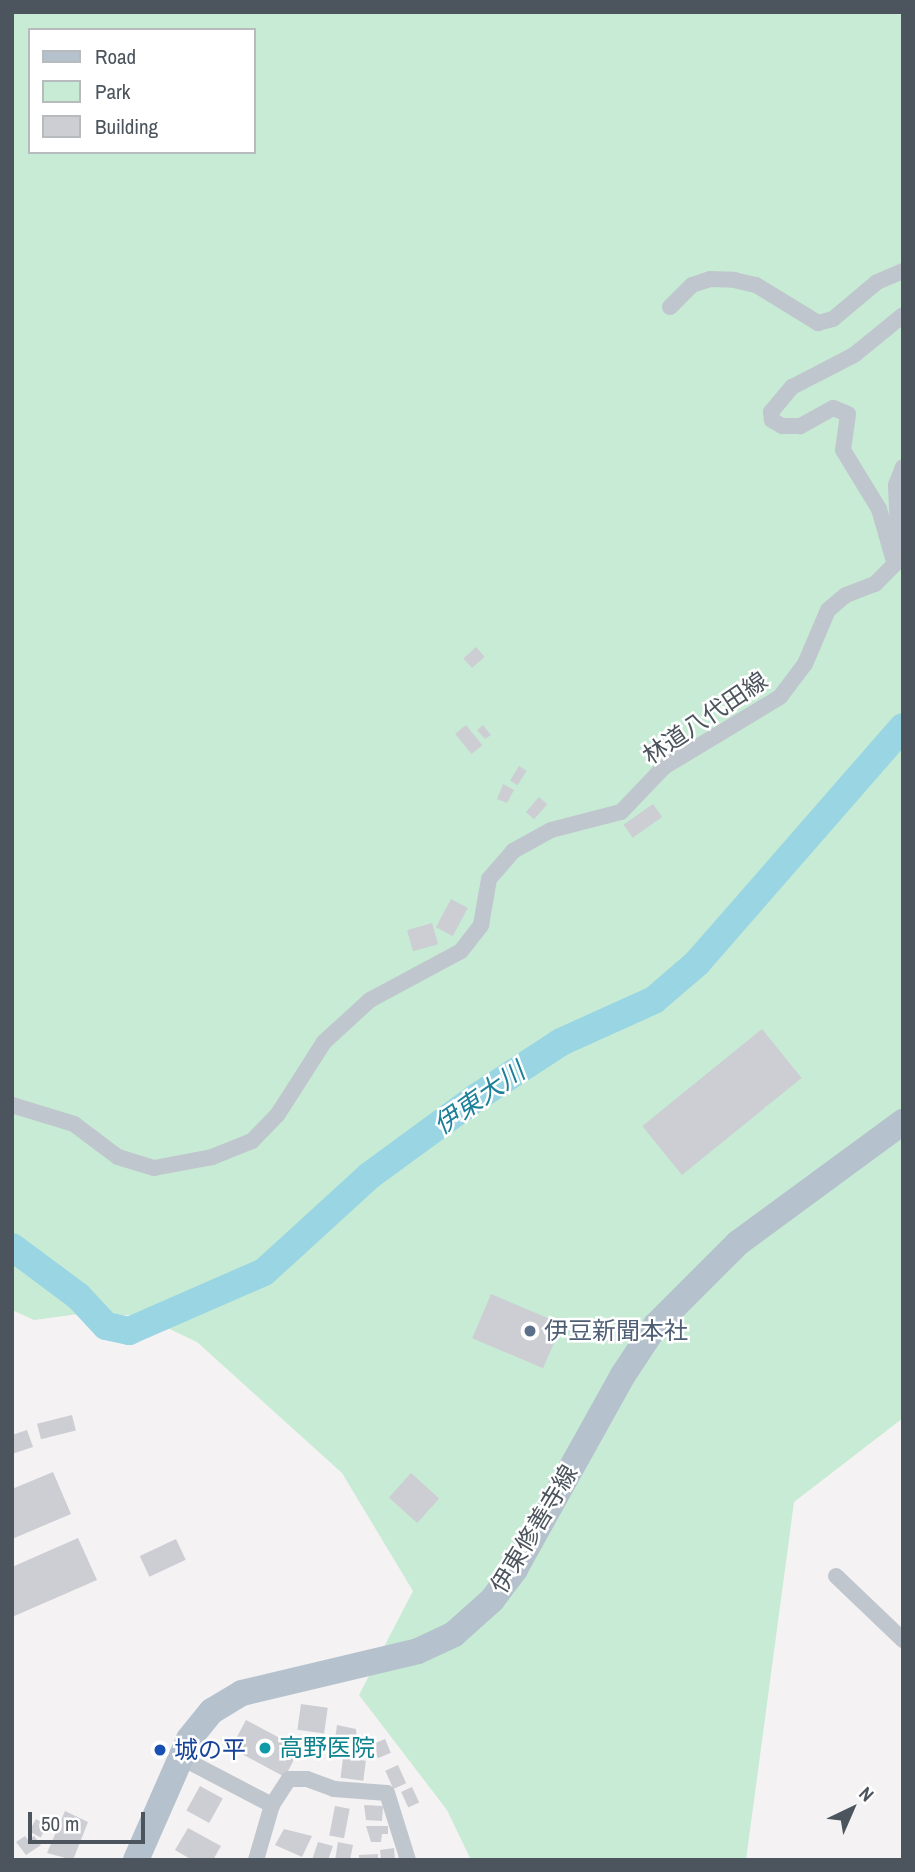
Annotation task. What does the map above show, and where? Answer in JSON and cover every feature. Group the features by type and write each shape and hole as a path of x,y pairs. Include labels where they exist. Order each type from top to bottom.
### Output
{"main road":[{"name":"伊東修善寺線","path":"136,1860 180,1757 212,1712 242,1693 418,1651 464,1626 492,1600 515,1569 623,1375 656,1325 738,1243 903,1122"}],"street":[{"path":"670,307 692,285 710,279 734,280 756,285 818,323 833,319 877,282 903,271"},
{"path":"895,564 879,509 843,450 848,414 833,408 800,426 782,426 772,420 771,412 793,387 854,355 903,315"},
{"path":"895,564 899,552 896,485 903,467"},
{"name":"林道八代田線","path":"12,1105 74,1124 118,1157 153,1168 212,1157 252,1141 278,1114 324,1042 370,1000 461,951 481,925 489,879 513,851 551,831 621,812 664,767 769,706 805,664 828,610 846,595 875,584 895,564"},
{"path":"836,1576 903,1640"},
{"path":"180,1757 272,1805"},
{"path":"256,1860 272,1805 289,1779 307,1779 334,1789 387,1793 408,1860"}],"green space":[{"path":"12,12 903,12 903,1418 794,1502 746,1860 471,1860 447,1810 359,1695 413,1591 342,1473 197,1342 142,1316 86,1313 34,1320 12,1310"}],"building":[{"path":"476,647 485,657 472,668 463,658"},
{"path":"466,725 482,745 471,754 455,734"},
{"path":"483,725 491,735 485,739 477,730"},
{"path":"519,766 527,771 518,785 510,780"},
{"path":"503,784 514,790 507,803 497,799"},
{"path":"539,797 547,804 534,819 526,812"},
{"path":"653,804 662,817 633,838 624,825"},
{"path":"451,899 468,908 453,936 436,927"},
{"path":"432,923 438,944 413,951 407,930"},
{"path":"762,1029 802,1078 682,1175 642,1126"},
{"path":"491,1294 562,1324 543,1368 472,1338"},
{"path":"72,1415 76,1431 41,1439 37,1424"},
{"path":"27,1430 33,1447 12,1454 12,1435"},
{"path":"53,1472 71,1514 12,1539 12,1489"},
{"path":"411,1473 439,1498 417,1523 389,1498"},
{"path":"78,1538 97,1580 12,1617 12,1567"},
{"path":"176,1539 186,1560 149,1577 140,1556"},
{"path":"301,1704 328,1708 324,1734 297,1730"},
{"name":"高野医院","path":"246,1720 300,1749 285,1777 231,1748"},
{"path":"337,1725 356,1729 357,1743 335,1739"},
{"path":"385,1739 391,1753 378,1758 372,1744"},
{"path":"343,1758 366,1761 363,1781 341,1778"},
{"path":"398,1765 406,1783 393,1789 385,1771"},
{"path":"200,1786 223,1799 209,1823 186,1810"},
{"path":"412,1787 419,1802 408,1807 401,1792"},
{"path":"364,1805 383,1806 382,1821 366,1820"},
{"path":"335,1806 350,1809 344,1838 329,1835"},
{"path":"65,1811 88,1822 73,1860 47,1853"},
{"path":"36,1819 47,1825 41,1838 29,1831"},
{"path":"366,1826 388,1826 388,1834 382,1834 381,1842 371,1842"},
{"path":"188,1828 221,1846 213,1860 192,1860 175,1850"},
{"path":"284,1829 312,1836 302,1857 275,1845"},
{"path":"25,1836 28,1840 34,1836 41,1845 26,1855 16,1842"},
{"path":"318,1842 333,1846 328,1860 312,1860"},
{"path":"338,1842 353,1845 350,1860 335,1860"},
{"path":"394,1848 395,1860 381,1860 380,1850"},
{"path":"378,1854 378,1860 359,1860 359,1855"}],"waterway":[{"name":"伊東大川","path":"12,1247 78,1296 106,1326 129,1331 264,1272 369,1176 477,1097 561,1042 654,1000 697,963 903,727"}],"place":[{"name":"伊豆新聞本社","path":"530,1331"},
{"name":"高野医院","path":"265,1748"},
{"name":"城の平","path":"160,1750"}]}
